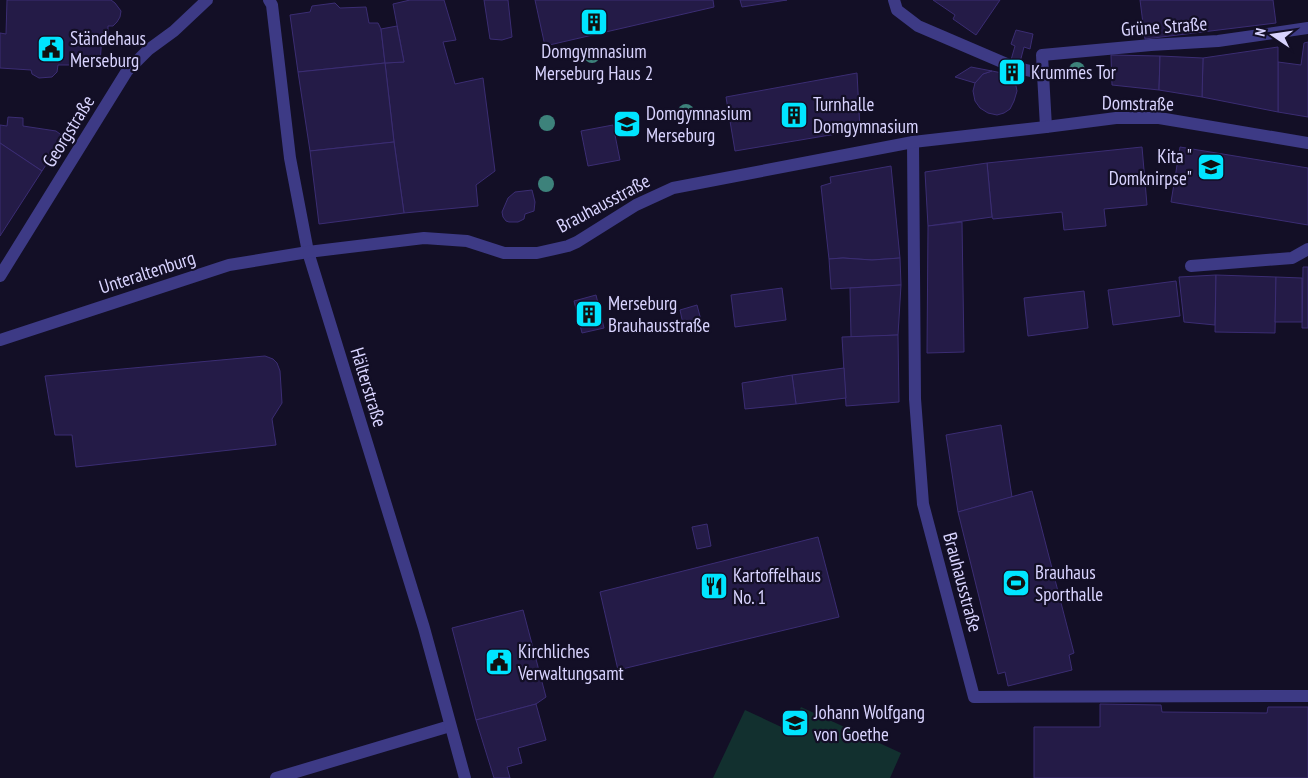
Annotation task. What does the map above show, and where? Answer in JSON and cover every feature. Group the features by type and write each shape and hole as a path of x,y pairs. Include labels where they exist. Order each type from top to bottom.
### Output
{"street":[{"name":"Georgstraße","path":"0,276 127,72 148,50 174,31 207,0"},
{"name":"Hälterstraße","path":"269,0 272,5 290,158 308,252 424,628 465,778"},
{"path":"894,0 897,10 918,26 1014,67 1042,74 1046,127"},
{"name":"Grüne Straße","path":"1042,74 1042,55 1218,41 1308,28"},
{"name":"Domstraße","path":"1046,127 1116,118 1159,118 1308,143"},
{"name":"Brauhausstraße","path":"308,252 424,238 467,241 504,253 538,253 577,242 636,205 673,188 913,142 1046,127"},
{"name":"Brauhausstraße","path":"913,142 915,398 923,504 974,697 1308,696"},
{"path":"1191,266 1292,258 1308,249"},
{"name":"Unteraltenburg","path":"0,340 229,265 308,252"},
{"path":"276,778 450,726"}],"green space":[{"path":"801,707 901,753 890,778 713,778 745,710 790,731"}],"building":[{"name":"Ständehaus Merseburg","path":"7,0 111,0 121,11 117,22 113,26 108,26 108,34 102,33 100,65 58,65 57,72 52,77 39,78 32,74 31,70 0,68 0,33 6,34"},
{"path":"410,0 444,0 456,40 443,42 455,84 483,78 495,171 476,185 478,206 404,213 385,63 404,62 393,4"},
{"path":"484,0 508,0 512,37 502,40 490,39"},
{"name":"Domgymnasium Merseburg Haus 2","path":"535,0 713,0 714,7 545,46"},
{"path":"740,0 787,0 742,7"},
{"path":"933,0 1000,0 976,35 953,19 955,15"},
{"path":"1140,0 1273,0 1276,23 1145,39"},
{"path":"335,3 340,8 366,7 369,23 378,23 381,29 385,63 298,72 290,15 310,12 312,6"},
{"path":"397,26 404,62 385,63 381,29"},
{"name":"Krummes Tor","path":"1016,30 1033,34 1030,49 1024,47 1015,81 1017,91 1014,101 1010,109 1004,113 997,115 988,113 980,108 975,101 973,91 975,83 983,74 992,71 1007,74 1015,46 1011,44"},
{"path":"1308,42 1308,117 1278,112 1278,62 1301,65 1304,43"},
{"path":"1278,47 1278,112 1202,97 1203,58"},
{"path":"1111,55 1160,56 1159,90 1112,85"},
{"path":"1160,56 1203,58 1202,97 1159,90"},
{"path":"385,63 394,142 310,151 298,72"},
{"path":"971,67 992,71 983,74 975,83 955,77"},
{"name":"Turnhalle Domgymnasium","path":"857,73 860,130 735,151 726,97"},
{"path":"8,117 23,118 23,126 56,131 64,137 42,171 0,143 0,125 7,126"},
{"path":"613,125 620,160 588,166 581,131"},
{"path":"394,142 404,213 319,224 310,151"},
{"path":"0,143 42,171 0,236"},
{"path":"1142,147 1147,205 1104,209 1106,226 1064,230 1062,212 993,219 992,217 987,163"},
{"path":"1180,147 1308,168 1308,225 1171,202"},
{"path":"987,163 992,217 928,226 925,172"},
{"path":"891,166 900,258 872,260 829,259 821,186 831,183 830,177"},
{"path":"532,190 535,202 534,211 525,214 524,219 518,222 506,221 502,212 508,198 515,192"},
{"path":"962,222 964,352 927,353 928,226"},
{"path":"900,258 901,285 831,289 829,259 872,260"},
{"path":"1303,267 1308,267 1308,328 1302,328"},
{"path":"1216,275 1215,325 1184,322 1179,277"},
{"path":"1216,275 1276,277 1275,333 1215,332"},
{"path":"1276,277 1302,278 1302,322 1275,322"},
{"path":"1176,281 1180,316 1113,325 1108,290"},
{"path":"901,285 898,335 851,337 850,288"},
{"path":"782,288 786,320 735,327 731,295"},
{"path":"1084,291 1088,328 1028,336 1024,298"},
{"name":"Merseburg Brauhausstraße","path":"596,295 604,328 582,333 574,301"},
{"path":"697,305 701,320 683,324 680,310"},
{"path":"898,335 899,402 846,406 842,337"},
{"path":"265,356 277,363 280,371 282,403 272,419 276,445 76,467 72,435 55,435 45,376"},
{"path":"844,368 846,398 796,404 792,375"},
{"path":"792,375 796,404 745,409 742,383"},
{"path":"1001,425 1012,497 958,512 946,435"},
{"name":"Brauhaus Sporthalle","path":"1032,491 1074,653 1069,655 1072,670 1008,686 1005,672 998,674 958,512"},
{"path":"707,524 711,546 697,549 692,527"},
{"path":"818,537 839,617 618,670 600,592"},
{"name":"Kirchliches Verwaltungsamt","path":"523,610 546,697 536,704 476,720 452,628"},
{"path":"536,704 546,740 518,748 522,763 507,767 510,778 494,778 476,720"},
{"path":"1100,704 1161,705 1162,712 1267,713 1268,707 1308,707 1308,778 1034,778 1034,727 1100,727"}],"place":[{"name":"Domgymnasium Merseburg Haus 2","path":"594,22"},
{"name":"Ständehaus Merseburg","path":"51,49"},
{"name":"Krummes Tor","path":"1012,72"},
{"name":"Turnhalle Domgymnasium","path":"794,115"},
{"name":"Domgymnasium Merseburg","path":"627,124"},
{"name":"Kita \" Domknirpse\"","path":"1211,167"},
{"name":"Merseburg Brauhausstraße","path":"589,314"},
{"name":"Brauhaus Sporthalle","path":"1016,583"},
{"name":"Kartoffelhaus No. 1","path":"714,586"},
{"name":"Kirchliches Verwaltungsamt","path":"499,662"},
{"name":"Johann Wolfgang von Goethe","path":"795,723"}]}
